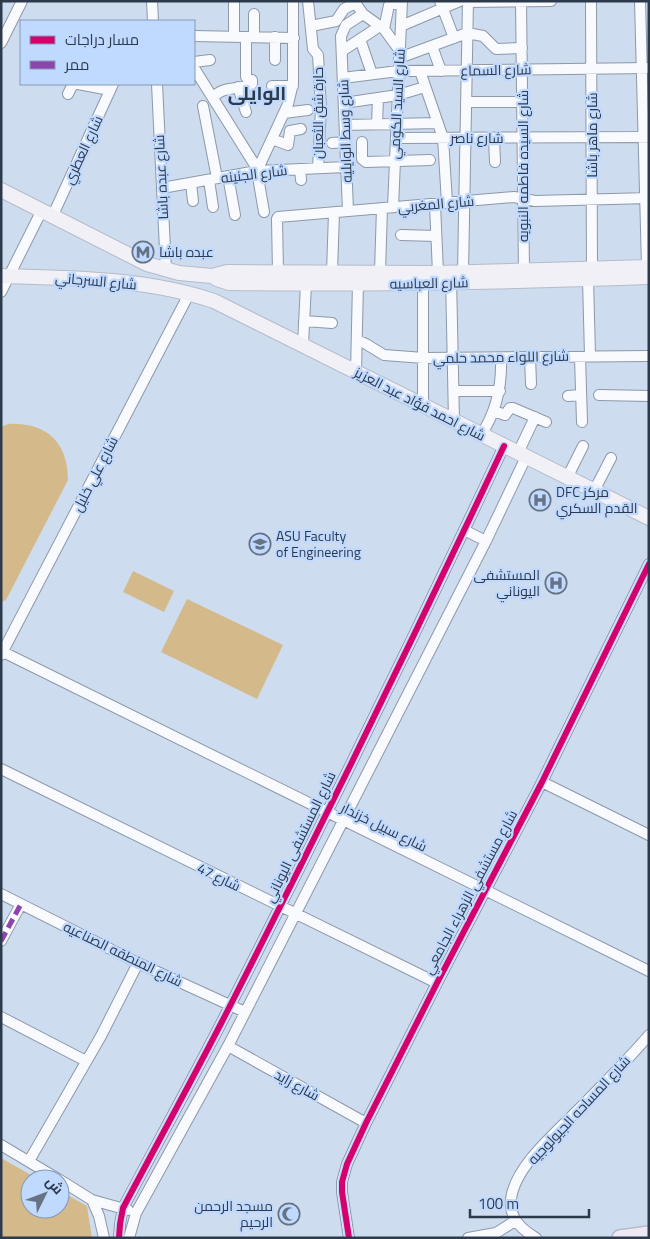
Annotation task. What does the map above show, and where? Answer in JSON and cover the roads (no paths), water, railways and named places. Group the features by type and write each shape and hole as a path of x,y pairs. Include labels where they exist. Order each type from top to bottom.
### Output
{"highway":[{"path":"620,1238 649,1234"}],"main road":[{"name":"شارع العباسيه","path":"1,190 147,264 169,271 212,276 227,272 380,272 451,275 590,274 648,271"},
{"path":"165,288 174,284 175,278 169,271"},
{"name":"شارع العباسيه","path":"212,276 217,280 229,283 306,284 423,283 451,275 524,271 590,274"},
{"name":"شارع السرجاني","path":"5,276 90,278 165,288 189,294"},
{"name":"شارع احمد فؤاد عبد العزيز","path":"189,294 224,305 649,518"}],"street":[{"path":"1,43 22,1"},
{"path":"152,1 153,20"},
{"path":"234,1 234,37"},
{"path":"258,170 284,113 293,86 294,1"},
{"name":"حارة شق الثعبان","path":"308,1 313,49 318,55 321,108 318,168"},
{"name":"شارع السيده فاطمه النبويه","path":"522,1 524,271"},
{"path":"401,26 441,5 466,2 551,1"},
{"name":"شارع ماهر باشا","path":"582,422 592,200 591,1"},
{"path":"640,1 645,68 648,271"},
{"path":"311,26 338,21 344,9 354,2 363,14 382,28 398,56 467,33 483,36 496,49 522,48"},
{"path":"342,50 382,28 388,4 402,2"},
{"name":"شارع السيد الكومي","path":"380,272 396,138 398,56 402,2"},
{"path":"454,421 451,275 464,201 467,70 466,2"},
{"path":"441,5 454,38"},
{"path":"213,98 216,94 252,84 249,79 250,37 254,14"},
{"name":"شارع وسط الوايليه","path":"348,211 341,36 344,28 363,14"},
{"path":"10,25 20,26"},
{"path":"195,36 294,38"},
{"path":"275,38 275,60"},
{"path":"360,39 372,74"},
{"path":"432,46 441,71"},
{"path":"195,62 210,60"},
{"name":"شارع السماع","path":"343,78 398,71 645,68"},
{"path":"195,70 258,170 264,212"},
{"path":"420,71 443,138 447,203"},
{"path":"68,94 72,85"},
{"path":"89,85 112,87"},
{"name":"شارع عبده باشا","path":"157,85 162,188 169,271"},
{"path":"272,86 293,86"},
{"name":"شارع العطري","path":"1,292 5,276 48,213 112,87"},
{"path":"238,87 246,112"},
{"path":"344,103 398,95 425,87"},
{"path":"377,124 378,98"},
{"path":"466,102 523,102"},
{"path":"203,106 213,179 213,207"},
{"path":"284,113 308,110"},
{"path":"345,125 438,123"},
{"path":"272,139 291,145 291,130 301,129"},
{"name":"شارع ناصر","path":"396,138 646,137"},
{"path":"494,138 494,162"},
{"path":"332,143 345,142"},
{"path":"362,142 362,159 364,162 430,160"},
{"name":"شارع الجنينه","path":"162,188 258,170 346,166"},
{"path":"300,169 301,180"},
{"path":"228,176 235,215"},
{"path":"191,183 193,201"},
{"name":"شارع المغربي","path":"278,272 278,218 514,197 524,200 647,198"},
{"path":"435,204 436,236 451,275"},
{"path":"332,272 334,212"},
{"path":"402,235 436,236"},
{"path":"356,372 358,283"},
{"path":"423,283 423,406"},
{"path":"303,345 306,284"},
{"name":"شارع علي خليل","path":"2,653 189,294"},
{"path":"304,321 332,323"},
{"name":"شارع اللواء محمد حلمي","path":"357,340 384,355 424,358 649,356"},
{"path":"530,357 531,384"},
{"path":"482,435 494,411 500,391 501,358"},
{"path":"454,391 500,391"},
{"path":"568,396 582,395"},
{"path":"599,395 649,396"},
{"path":"494,411 506,415 510,408 513,408 546,422"},
{"path":"129,1238 136,1213 228,1046 486,541 522,455 535,417"},
{"name":"شارع المستشفى اليوناني","path":"119,1238 124,1208 280,907 504,446"},
{"path":"567,478 583,446"},
{"path":"594,491 611,458"},
{"path":"464,530 486,541"},
{"name":"شارع مستشفي الزهراء الجامعي","path":"349,1238 342,1182 347,1164 436,983 542,782 649,564"},
{"name":"شارع سبيل خزندار","path":"2,653 648,973"},
{"name":"شارع 47","path":"1,769 436,983"},
{"path":"542,782 649,835"},
{"name":"شارع المنطقه الصناعيه","path":"1,894 138,963 245,1012"},
{"path":"1,941 21,904"},
{"path":"29,1161 116,1009 138,963"},
{"path":"1,1017 86,1061"},
{"name":"شارع المساحه الجيولوجيه","path":"516,1221 512,1212 511,1198 522,1171 541,1148 611,1077 649,1035"},
{"name":"شارع زايد","path":"228,1046 366,1123"},
{"path":"1,1145 42,1169"},
{"path":"70,1187 92,1200 136,1213"},
{"path":"92,1200 99,1216 104,1238"},
{"path":"468,1238 505,1232 516,1221 536,1238"}],"place":[{"name":"عبده باشا","path":"143,252"},
{"name":"DFC مركز القدم السكري","path":"540,500"},
{"name":"ASU Faculty of Engineering","path":"260,544"},
{"name":"المستشفى اليوناني","path":"556,583"},
{"name":"مسجد الرحمن الرحيم","path":"289,1214"}],"district":[{"name":"الوايلى","path":"257,93"}]}
